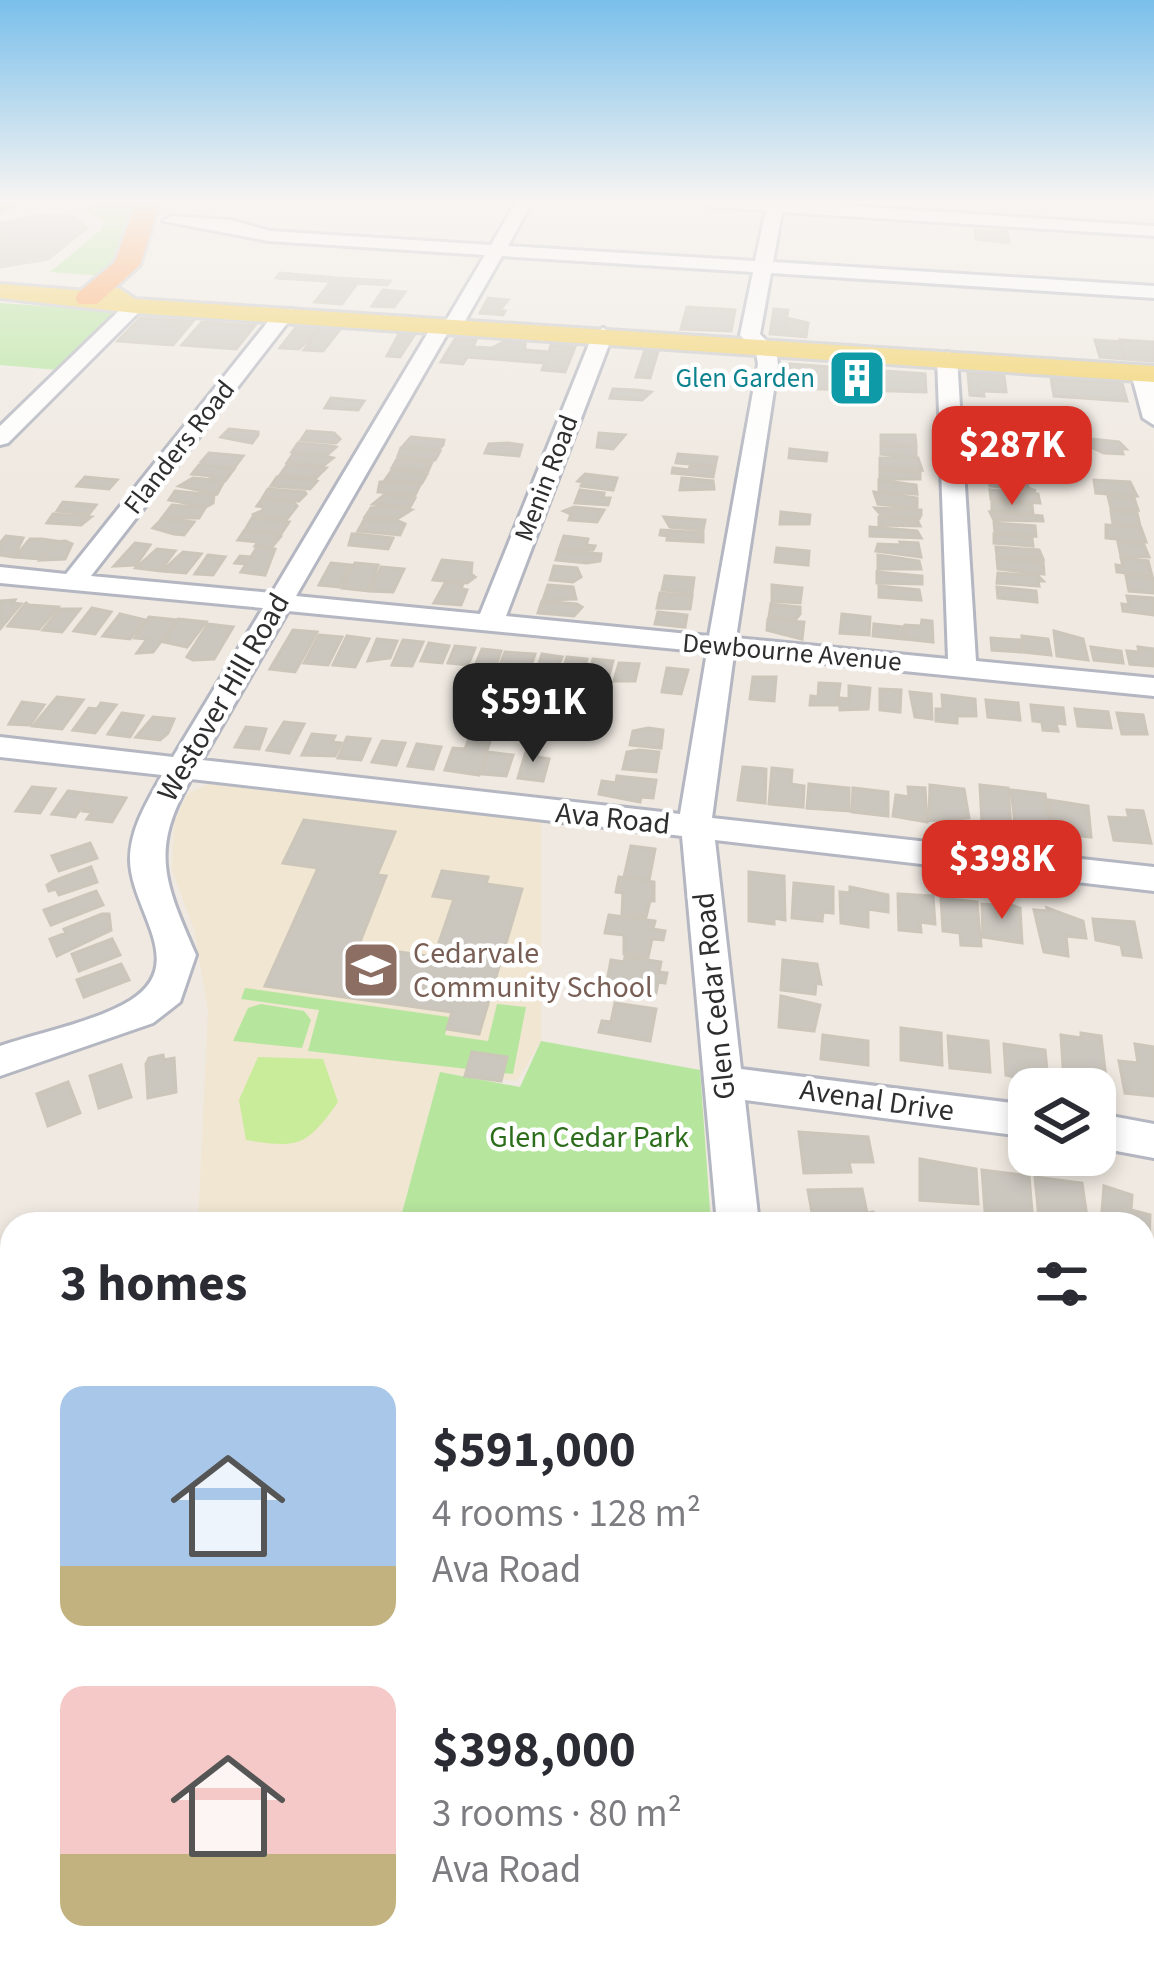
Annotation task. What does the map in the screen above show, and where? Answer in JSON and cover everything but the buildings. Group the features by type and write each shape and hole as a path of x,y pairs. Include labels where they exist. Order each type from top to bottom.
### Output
{"highway":[{"path":"88,298 113,294"}],"main road":[{"path":"43,294 88,298"},
{"path":"135,294 275,312"},
{"path":"135,294 275,312 1148,373"}],"street":[{"path":"0,438 122,294"},
{"name":"Westover Hill Road","path":"0,1061 140,1013 167,992 178,956 150,886 146,856 155,814 278,601 467,294"},
{"name":"Glen Cedar Road","path":"737,1212 695,801 768,364 766,351 750,335 757,294"},
{"name":"Flanders Road","path":"74,582 275,312"},
{"name":"Menin Road","path":"490,622 604,334"},
{"path":"946,358 962,668"},
{"path":"1148,373 1154,418"},
{"name":"Dewbourne Avenue","path":"0,575 1154,687"},
{"name":"Ava Road","path":"0,747 1154,879"},
{"name":"Avenal Drive","path":"724,1082 1008,1117"},
{"path":"1116,1134 1154,1141"}],"shaded area":[{"name":"Cedarvale Community School","path":"209,784 541,822 541,1041 517,1081 440,1073 402,1212 199,1212 208,1010 194,929 172,870 174,823 187,794"}],"green space":[{"path":"0,303 115,311 58,370 0,365"},
{"path":"245,988 449,1017 445,1035 488,1041 497,1004 526,1007 513,1074 308,1051 319,1010 241,999"},
{"path":"261,1004 304,1011 311,1020 302,1048 233,1041 248,1008"},
{"name":"Glen Cedar Park","path":"541,1041 700,1070 710,1212 402,1212 440,1072 520,1087"},
{"path":"258,1057 323,1059 338,1102 309,1136 290,1144 246,1140 239,1100"}],"place":[{"name":"Glen Garden","path":"857,378"},
{"name":"Cedarvale Community School","path":"371,970"}]}
